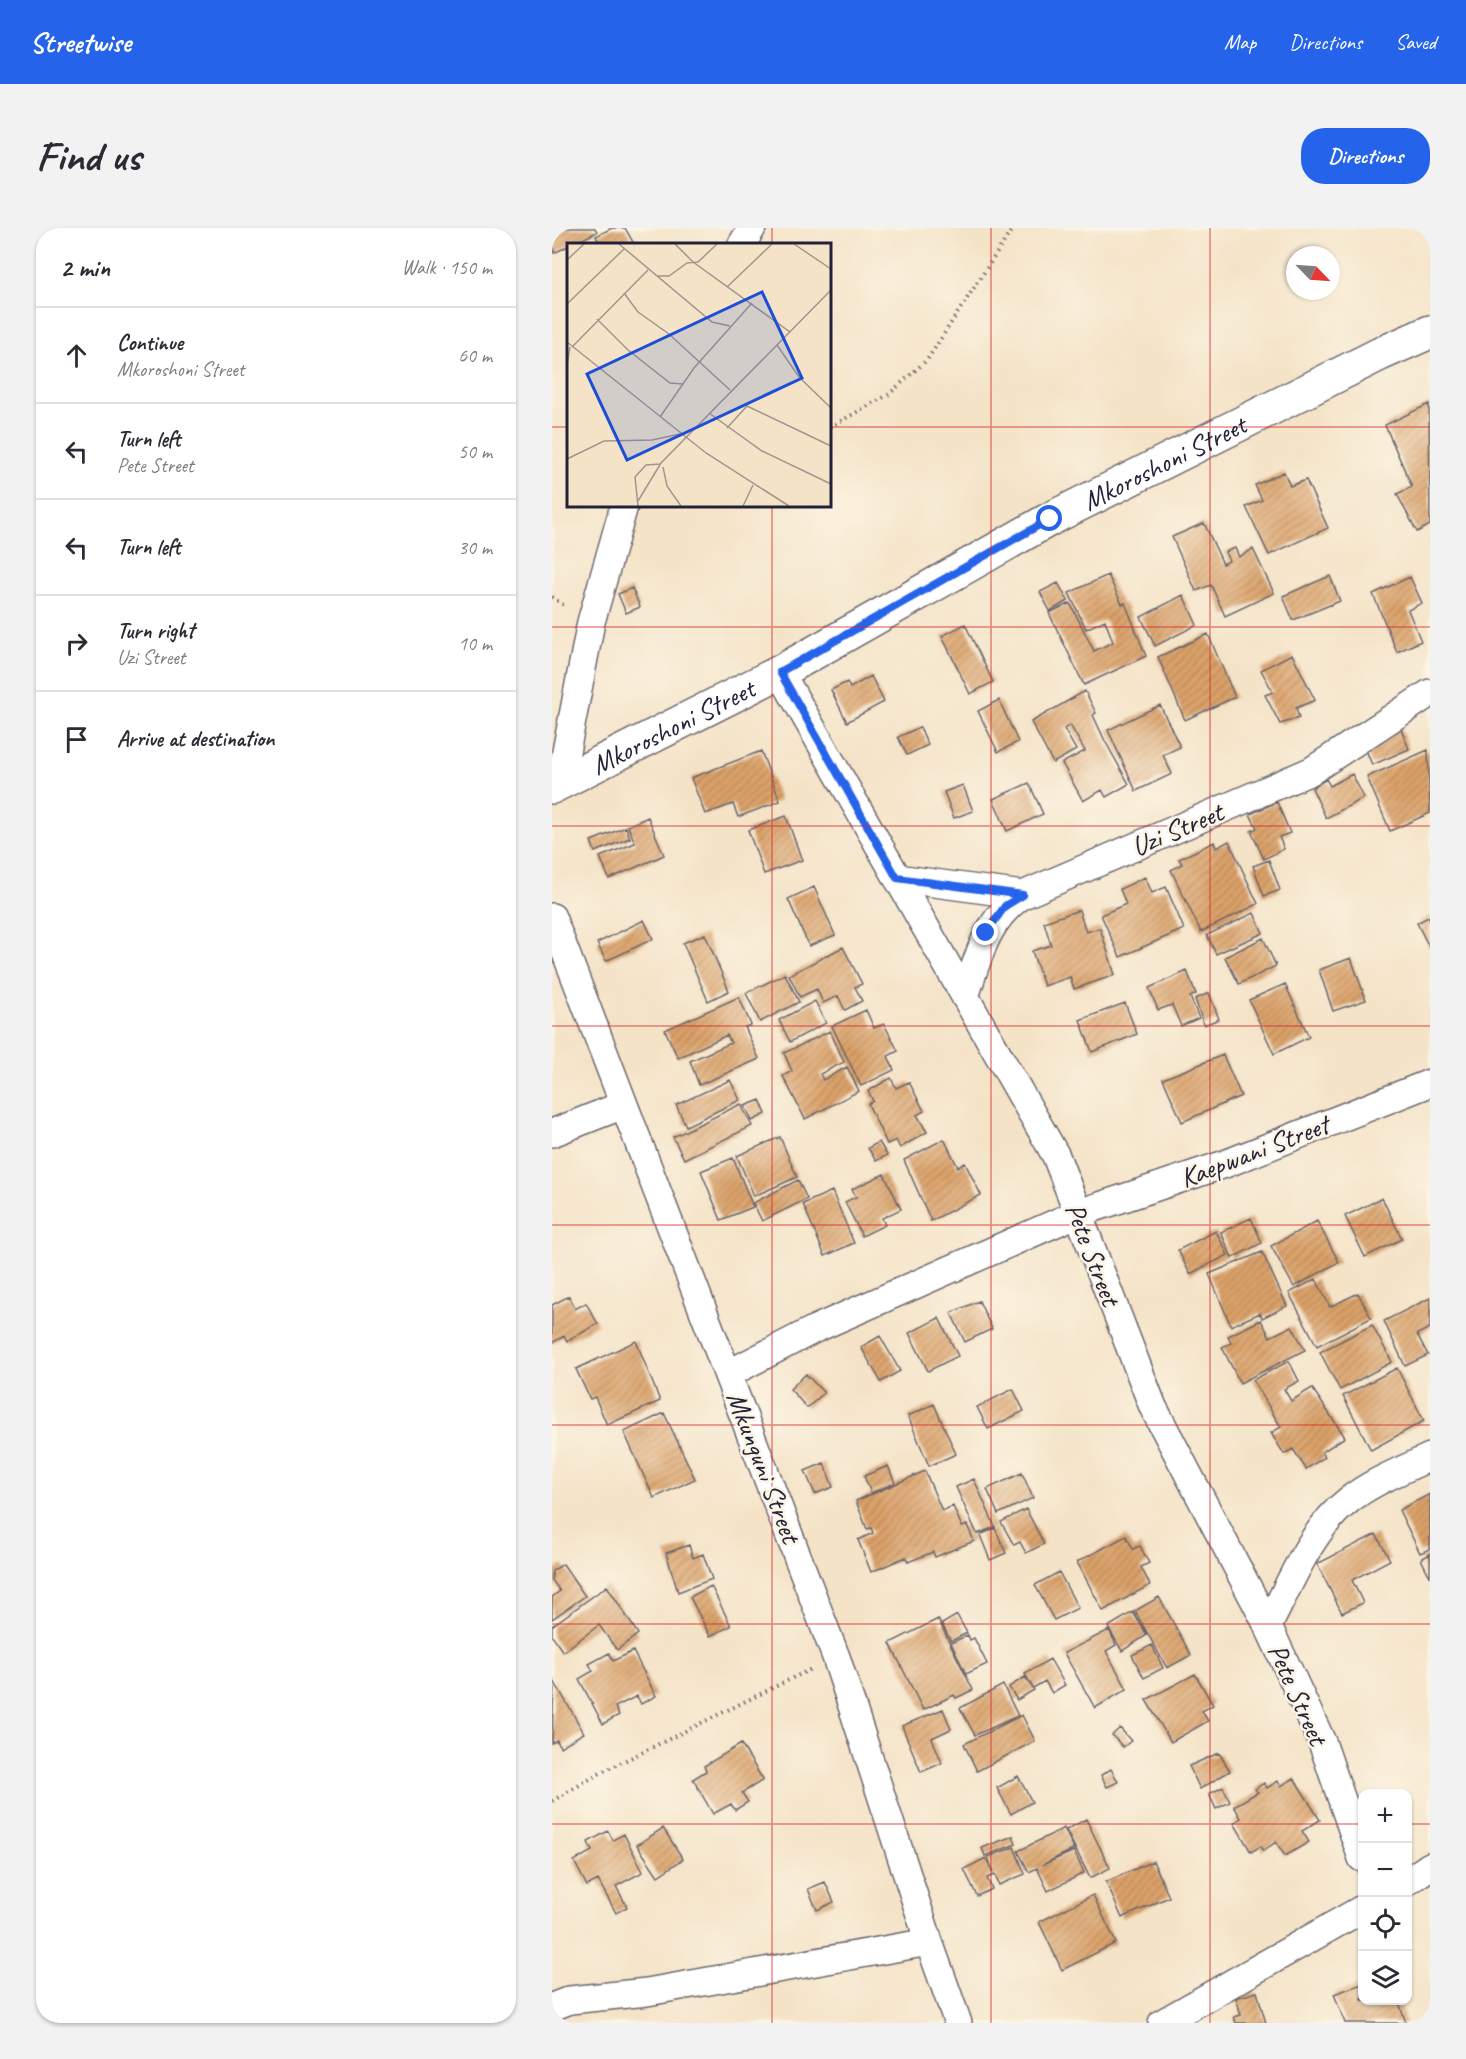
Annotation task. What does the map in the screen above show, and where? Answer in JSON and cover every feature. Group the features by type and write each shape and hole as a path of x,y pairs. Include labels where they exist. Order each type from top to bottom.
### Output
{"street":[{"path":"743,243 752,228"},
{"name":"Mkoroshoni Street","path":"556,785 780,672 1050,519 1380,354 1430,332"},
{"path":"556,785 591,622 624,507"},
{"name":"Pete Street","path":"780,672 1056,1156 1076,1214 1153,1407 1268,1626 1322,1742 1358,1846"},
{"name":"Uzi Street","path":"965,997 986,933 1005,906 1023,895 1311,771 1430,693"},
{"path":"897,878 1023,895"},
{"name":"Mkunguni Street","path":"552,917 836,1657 928,1942 958,2023"},
{"name":"Kaepwani Street","path":"728,1374 815,1329 1076,1214 1225,1164 1430,1083"},
{"path":"552,1133 623,1105"},
{"path":"1268,1626 1327,1520 1348,1500 1374,1484 1430,1457"},
{"path":"1412,1878 1430,1866"},
{"path":"1162,2023 1358,1911"},
{"path":"552,2007 570,2000 647,1992 928,1942"}],"path":[{"path":"831,426 888,395 927,360 1013,228"},
{"path":"552,1801 602,1772 836,1657"}],"building":[{"path":"552,228 595,228 597,232 574,243 567,243 567,247 554,253"},
{"path":"612,228 625,228 633,243 600,243 596,236"},
{"path":"1429,404 1430,525 1417,532 1397,494 1412,487 1385,425"},
{"path":"1284,472 1290,486 1306,480 1328,528 1269,555 1246,507 1262,500 1255,485"},
{"path":"1204,523 1223,564 1229,561 1225,552 1235,548 1239,557 1253,549 1274,593 1225,616 1211,585 1196,591 1172,537"},
{"path":"1108,575 1122,604 1125,603 1146,656 1084,685 1049,613 1070,603 1094,651 1113,642 1105,620 1086,629 1069,593"},
{"path":"1330,576 1340,601 1293,620 1283,596"},
{"path":"1410,577 1422,603 1408,610 1421,641 1397,652 1373,594"},
{"path":"1058,583 1068,601 1050,611 1040,592"},
{"path":"632,588 640,607 626,613 618,594"},
{"path":"1183,595 1197,625 1155,646 1141,617"},
{"path":"965,624 993,682 970,694 942,636"},
{"path":"1208,634 1235,697 1185,720 1158,657"},
{"path":"1292,654 1315,700 1296,708 1299,718 1280,724 1265,695 1273,692 1261,670"},
{"path":"871,676 884,702 847,722 831,690 847,682 850,688"},
{"path":"1085,691 1096,713 1093,715 1105,741 1129,784 1106,797 1102,790 1083,801 1062,763 1085,751 1070,725 1064,729 1076,750 1053,763 1031,722"},
{"path":"999,700 1018,742 998,752 978,711"},
{"path":"1160,705 1180,747 1163,755 1172,774 1136,791 1108,730"},
{"path":"1400,726 1409,749 1372,765 1363,742"},
{"path":"920,727 928,745 907,755 898,737"},
{"path":"1428,750 1430,813 1390,831 1367,777"},
{"path":"761,751 780,801 738,817 733,804 705,814 691,778"},
{"path":"1352,774 1364,798 1326,818 1312,788 1326,779 1330,786"},
{"path":"1029,783 1043,814 1007,831 993,799"},
{"path":"963,785 973,811 954,818 944,792"},
{"path":"1277,802 1290,833 1279,837 1284,849 1264,859 1251,831 1257,828 1250,814"},
{"path":"786,816 802,860 764,874 748,830"},
{"path":"648,817 664,855 609,879 600,857 635,843 628,826"},
{"path":"626,827 630,838 595,852 591,841"},
{"path":"1229,841 1258,904 1201,932 1171,870 1182,864 1179,859 1214,842 1216,848"},
{"path":"1269,860 1280,890 1264,896 1253,866"},
{"path":"1145,877 1152,893 1166,887 1184,929 1120,957 1101,915 1126,904 1120,889"},
{"path":"814,887 835,935 809,946 788,899"},
{"path":"1079,910 1086,932 1100,928 1115,975 1074,989 1070,977 1044,986 1032,951 1051,945 1044,922"},
{"path":"1254,913 1263,933 1216,954 1207,935"},
{"path":"1430,916 1430,949 1417,923"},
{"path":"644,920 653,939 606,961 597,943"},
{"path":"705,934 729,991 708,1001 683,943"},
{"path":"1263,938 1276,966 1239,984 1225,957"},
{"path":"843,947 862,984 855,987 862,1001 845,1010 838,996 823,1003 817,989 800,997 789,975"},
{"path":"1351,958 1366,1000 1333,1011 1319,970"},
{"path":"1187,971 1196,994 1190,997 1199,1018 1181,1026 1172,1005 1158,1010 1149,988"},
{"path":"785,974 799,1002 760,1022 746,993"},
{"path":"1285,984 1309,1037 1274,1054 1249,1000"},
{"path":"1209,993 1219,1019 1204,1025 1195,999"},
{"path":"739,997 751,1025 745,1027 759,1059 699,1085 690,1061 731,1043 727,1035 678,1058 665,1030"},
{"path":"815,1001 826,1023 790,1042 779,1020"},
{"path":"1125,1003 1137,1034 1092,1052 1080,1020"},
{"path":"866,1010 874,1028 884,1024 898,1051 888,1056 894,1070 861,1086 832,1026"},
{"path":"830,1031 844,1062 820,1074 823,1080 847,1067 859,1091 805,1119 783,1076 792,1071 784,1053"},
{"path":"1223,1055 1241,1096 1182,1122 1163,1079"},
{"path":"891,1078 896,1088 909,1082 924,1111 917,1115 927,1132 900,1148 896,1140 887,1144 868,1104 873,1101 868,1091"},
{"path":"730,1080 740,1100 686,1126 676,1105"},
{"path":"760,1100 766,1114 752,1121 745,1106"},
{"path":"741,1104 752,1126 684,1159 673,1137"},
{"path":"780,1137 797,1177 754,1196 737,1156"},
{"path":"944,1139 958,1167 965,1163 981,1195 931,1221 904,1160"},
{"path":"879,1142 887,1155 876,1161 868,1148"},
{"path":"733,1158 753,1207 721,1220 701,1171"},
{"path":"884,1174 901,1209 882,1218 885,1225 862,1236 845,1202 856,1197 852,1189"},
{"path":"798,1180 807,1199 762,1221 753,1203"},
{"path":"832,1191 854,1243 825,1256 803,1204"},
{"path":"1382,1198 1402,1239 1365,1257 1345,1216"},
{"path":"1251,1218 1262,1243 1232,1258 1221,1232"},
{"path":"1317,1221 1339,1262 1294,1287 1271,1246"},
{"path":"1216,1231 1228,1255 1190,1274 1178,1250"},
{"path":"1262,1252 1287,1306 1262,1318 1260,1313 1231,1326 1209,1274"},
{"path":"1316,1279 1330,1307 1358,1293 1371,1318 1317,1346 1289,1293"},
{"path":"569,1296 575,1309 586,1303 598,1324 567,1341 564,1336 552,1343 552,1305"},
{"path":"1430,1298 1430,1328 1417,1334 1428,1355 1405,1366 1384,1321"},
{"path":"979,1301 992,1329 965,1342 951,1313"},
{"path":"939,1318 958,1356 928,1371 909,1333"},
{"path":"1261,1320 1270,1337 1292,1326 1305,1350 1240,1383 1222,1347 1231,1343 1228,1336"},
{"path":"1372,1325 1392,1362 1340,1390 1320,1352"},
{"path":"880,1336 900,1371 881,1382 861,1347"},
{"path":"636,1341 660,1401 607,1425 595,1397 590,1399 576,1369"},
{"path":"1289,1361 1299,1381 1284,1389 1291,1401 1312,1388 1345,1437 1322,1452 1325,1457 1306,1469 1293,1449 1284,1454 1271,1433 1281,1427 1253,1380"},
{"path":"1397,1368 1424,1421 1371,1450 1343,1396"},
{"path":"806,1374 824,1393 807,1408 790,1389"},
{"path":"1013,1389 1024,1411 988,1429 977,1407"},
{"path":"934,1404 956,1454 929,1466 908,1416"},
{"path":"664,1413 695,1479 654,1498 624,1432"},
{"path":"824,1463 833,1487 815,1494 805,1471"},
{"path":"888,1466 895,1483 871,1493 864,1476"},
{"path":"925,1471 942,1511 953,1506 962,1527 967,1525 974,1541 935,1557 933,1552 908,1562 906,1557 871,1572 858,1540 873,1533 871,1528 867,1529 856,1501"},
{"path":"1022,1473 1033,1498 998,1514 987,1489"},
{"path":"974,1479 995,1527 977,1534 956,1487"},
{"path":"1430,1494 1430,1549 1420,1553 1399,1510"},
{"path":"1026,1509 1044,1544 1026,1553 1020,1542 1014,1545 1001,1522"},
{"path":"995,1528 1006,1553 990,1560 980,1535"},
{"path":"1376,1534 1390,1560 1352,1580 1363,1603 1342,1613 1317,1564"},
{"path":"1126,1536 1133,1549 1140,1546 1149,1563 1141,1567 1150,1585 1103,1611 1077,1562"},
{"path":"689,1545 693,1558 703,1554 712,1579 678,1592 666,1553"},
{"path":"1430,1554 1430,1577 1421,1559"},
{"path":"563,1564 585,1596 552,1619 552,1597 560,1591 552,1580 552,1571"},
{"path":"1059,1572 1078,1608 1054,1620 1035,1585"},
{"path":"607,1586 638,1634 617,1650 599,1625 563,1652 552,1636 552,1626"},
{"path":"711,1586 731,1626 710,1636 690,1597"},
{"path":"1159,1597 1191,1655 1167,1668 1135,1611"},
{"path":"1133,1612 1147,1635 1122,1651 1108,1627"},
{"path":"957,1615 967,1633 951,1641 942,1624"},
{"path":"938,1619 973,1690 956,1698 954,1695 923,1710 890,1643"},
{"path":"1109,1630 1116,1645 1106,1651 1127,1689 1095,1708 1064,1653"},
{"path":"968,1635 970,1640 974,1638 987,1664 966,1674 951,1643"},
{"path":"1152,1645 1163,1668 1144,1678 1132,1655"},
{"path":"633,1651 656,1696 641,1704 637,1696 615,1707 619,1715 603,1724 579,1679 593,1671 589,1664 609,1653 613,1661"},
{"path":"1050,1659 1065,1685 1052,1693 1045,1681 1033,1688 1025,1674"},
{"path":"1195,1674 1213,1705 1202,1711 1208,1721 1171,1742 1146,1700"},
{"path":"1025,1677 1034,1690 1017,1700 1009,1687"},
{"path":"554,1681 584,1733 560,1747 557,1740 552,1743"},
{"path":"1003,1685 1018,1716 975,1735 960,1708"},
{"path":"943,1709 951,1729 932,1738 942,1763 921,1772 902,1726"},
{"path":"1022,1715 1035,1741 977,1771 964,1744"},
{"path":"1120,1728 1131,1741 1123,1747 1112,1735"},
{"path":"741,1744 763,1780 742,1793 748,1802 735,1810 731,1804 713,1814 693,1779 706,1771 704,1766"},
{"path":"1219,1753 1230,1771 1200,1789 1189,1766"},
{"path":"1111,1769 1118,1782 1107,1787 1101,1775"},
{"path":"1018,1776 1032,1802 1011,1814 997,1788"},
{"path":"1294,1778 1320,1820 1302,1831 1309,1842 1285,1856 1276,1842 1263,1851 1261,1846 1251,1852 1234,1823 1241,1818 1234,1806 1258,1792 1255,1789 1264,1783 1267,1788 1278,1781 1281,1786"},
{"path":"1223,1787 1230,1802 1216,1809 1209,1794"},
{"path":"1086,1819 1110,1868 1090,1878 1066,1830"},
{"path":"663,1828 683,1859 658,1876 637,1845"},
{"path":"1064,1828 1074,1849 1042,1865 1074,1851 1084,1873 1048,1891 1037,1868 1029,1872 1018,1851"},
{"path":"608,1831 613,1840 624,1834 643,1872 616,1886 627,1907 616,1913 598,1880 587,1886 574,1861 592,1851 588,1842"},
{"path":"1013,1836 1016,1844 985,1856 982,1848"},
{"path":"1014,1847 1025,1874 999,1885 995,1875 987,1878 992,1889 977,1896 964,1869 986,1858 993,1873 988,1857"},
{"path":"1153,1861 1169,1897 1122,1918 1106,1882"},
{"path":"825,1882 834,1902 817,1910 808,1889"},
{"path":"1093,1895 1116,1943 1062,1970 1039,1922"},
{"path":"1358,1985 1358,2005 1400,2005 1406,2023 1345,2023 1334,1994"},
{"path":"1257,1992 1266,2023 1236,2023 1234,2017 1241,2015 1236,1998"}],"route":[{"path":"986,933 1005,906 1023,895 897,878 780,672 1050,519"}]}
